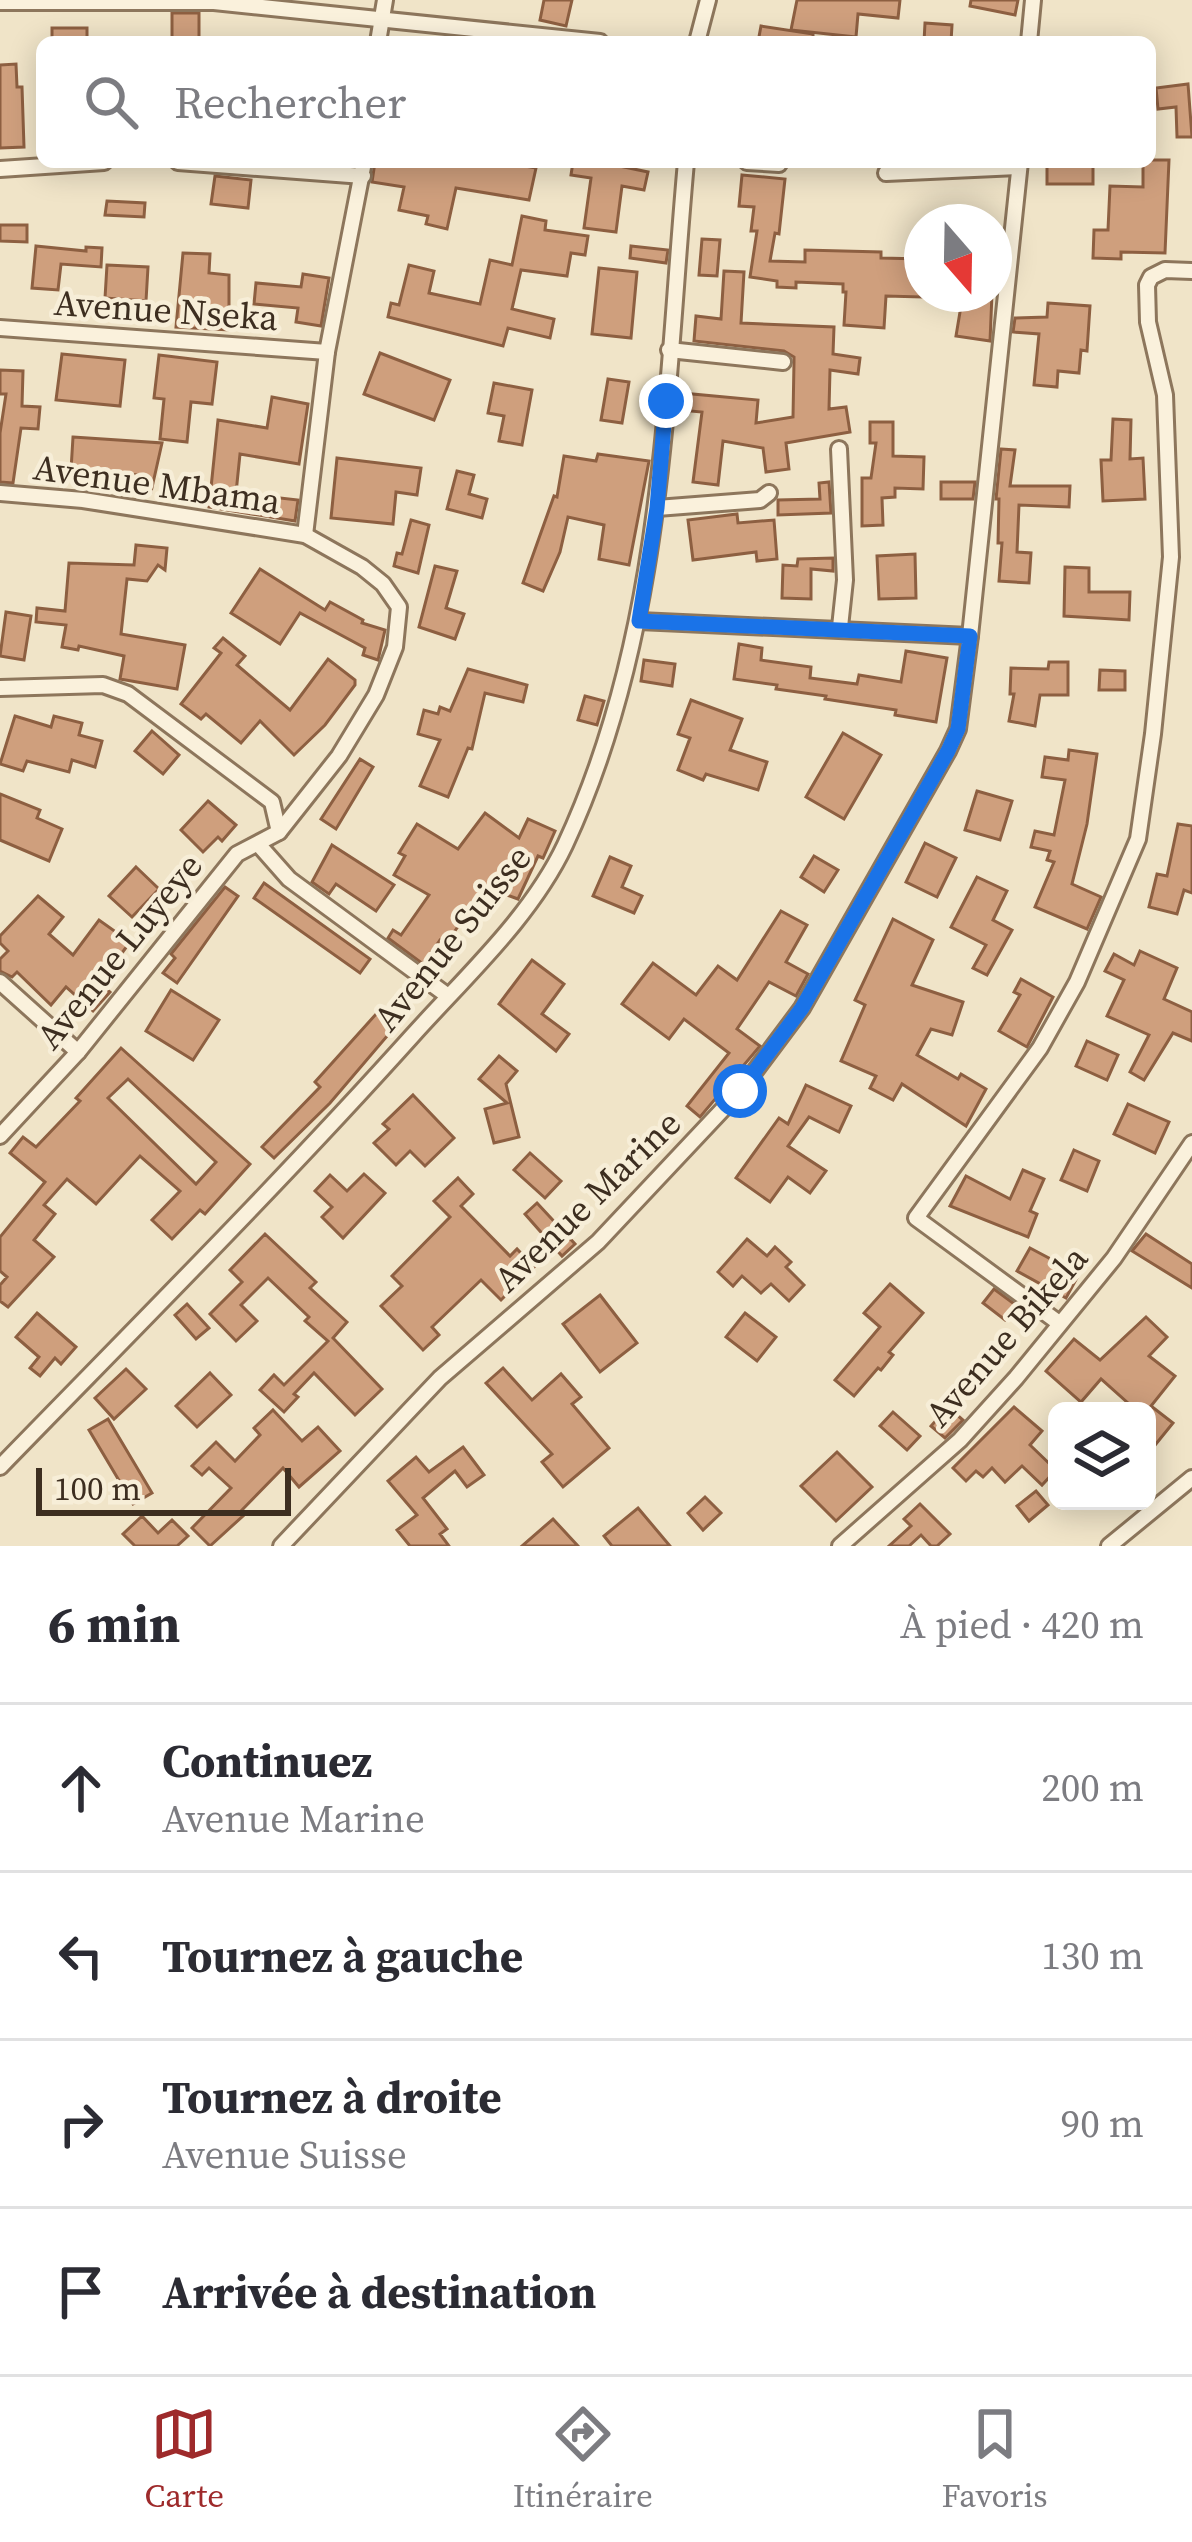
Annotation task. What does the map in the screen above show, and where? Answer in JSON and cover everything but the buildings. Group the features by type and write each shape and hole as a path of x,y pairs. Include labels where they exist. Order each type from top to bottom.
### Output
{"street":[{"path":"379,36 386,0"},
{"path":"698,36 707,0"},
{"path":"1030,36 1033,0"},
{"path":"0,2 214,2 540,36"},
{"path":"0,170 36,167"},
{"name":"Avenue Suisse","path":"0,1467 348,1108 542,888 592,777 639,621 657,508 685,168"},
{"path":"886,173 960,168"},
{"name":"Avenue Marine","path":"281,1546 440,1378 598,1241 740,1091 802,1008 948,751 958,729 970,636 1019,168"},
{"path":"305,535 327,352 364,169"},
{"path":"1060,1323 916,1218 1040,1048 1084,967 1138,839 1154,734 1171,557 1165,395 1148,322 1147,285 1151,277 1165,271 1192,272"},
{"name":"Avenue Nseka","path":"0,328 327,352"},
{"path":"669,350 783,362"},
{"path":"839,449 845,580 840,627"},
{"name":"Avenue Mbama","path":"0,493 83,500 305,535"},
{"path":"657,508 760,500 769,493"},
{"name":"Avenue Luyeye","path":"0,1136 79,1052 237,854 279,832 339,756 376,695 399,626 399,607 383,584 305,535"},
{"path":"639,621 970,636"},
{"path":"0,688 103,685 128,694 272,802 279,832"},
{"path":"258,844 289,879 448,997"},
{"path":"0,982 79,1052"},
{"name":"Avenue Bikela","path":"840,1546 960,1440 1114,1258 1192,1143"},
{"path":"1109,1546 1192,1478"}],"route":[{"path":"666,401 657,508 639,621 970,636 958,729 948,751 802,1008 740,1091"}]}
